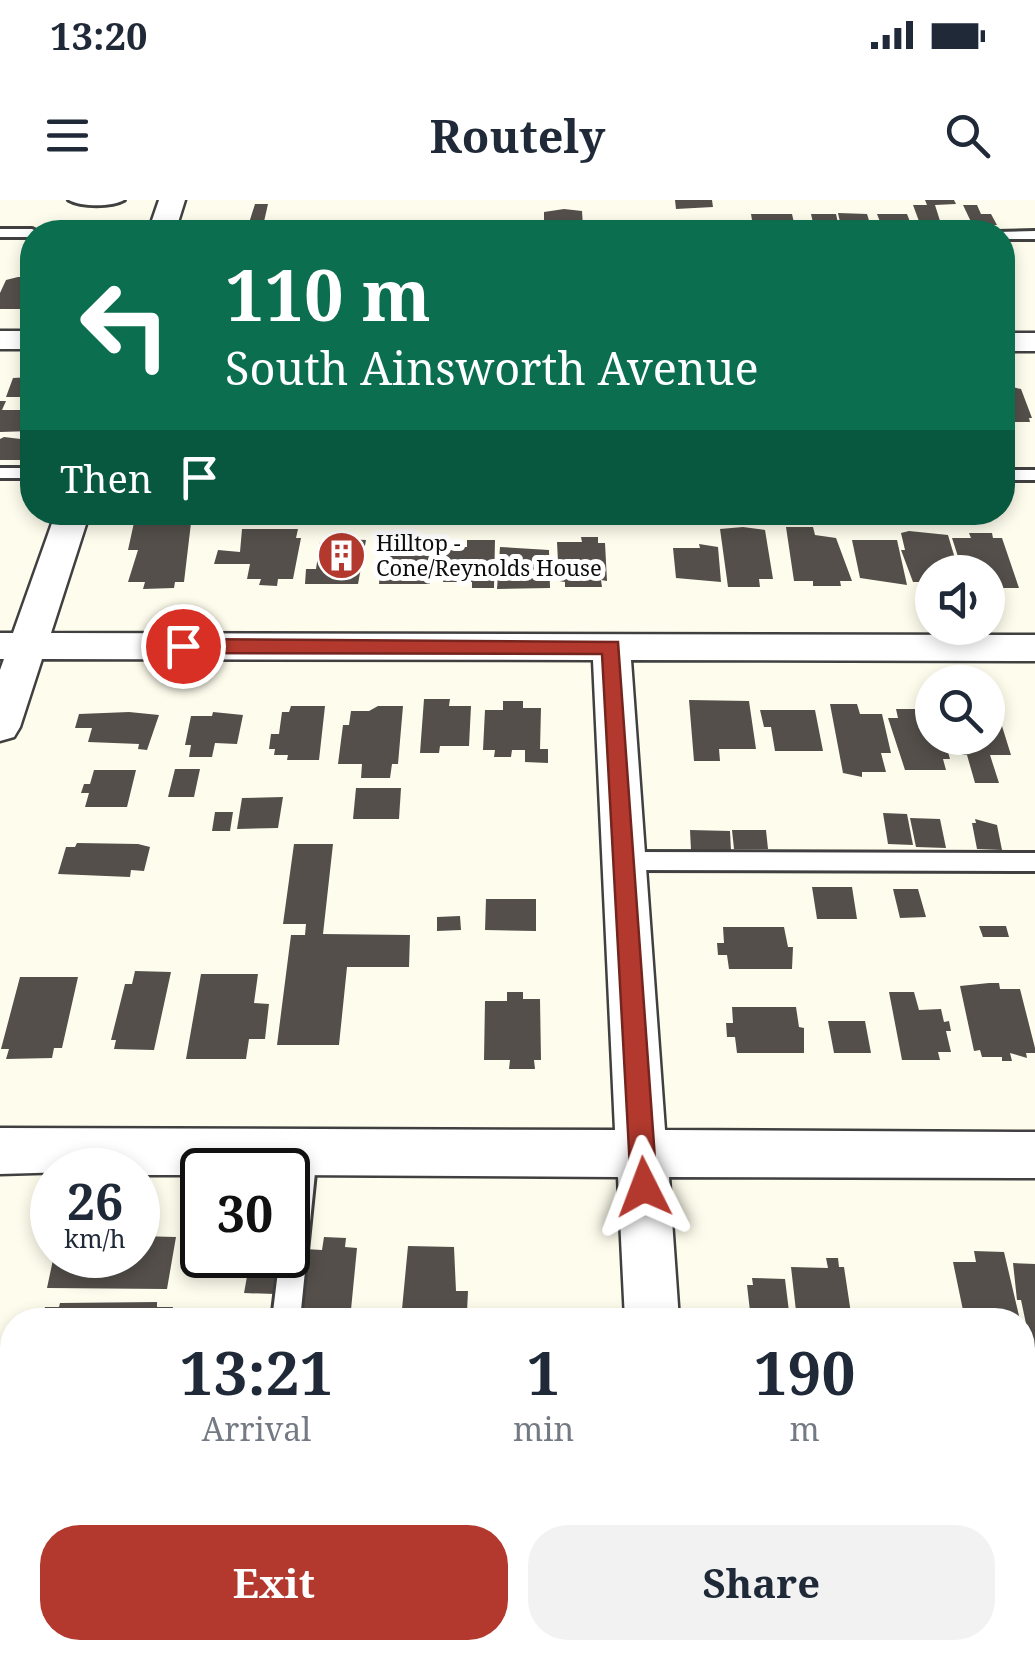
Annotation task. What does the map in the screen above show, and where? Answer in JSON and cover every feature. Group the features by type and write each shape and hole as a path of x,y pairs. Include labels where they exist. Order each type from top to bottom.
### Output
{"street":[{"path":"0,727 14,646 67,525"},
{"path":"14,646 1035,648"},
{"path":"611,647 651,1308"},
{"path":"0,1151 180,1152"},
{"path":"310,1153 1035,1155"}],"lane":[{"path":"76,200 117,200"},
{"path":"624,861 1035,862"},
{"path":"287,1308 291,1278"}],"building":[{"path":"675,200 712,200 713,207 676,209"},
{"path":"925,200 954,200 956,204 935,205 940,220 919,220 913,205 927,205"},
{"path":"255,204 268,204 264,220 250,220"},
{"path":"963,205 977,205 981,214 991,214 994,220 970,220"},
{"path":"582,211 583,220 544,220 544,212"},
{"path":"838,213 867,214 869,220 840,220"},
{"path":"751,214 792,214 793,220 752,220"},
{"path":"811,214 836,214 837,220 812,220"},
{"path":"877,214 907,214 909,220 879,220"},
{"path":"20,277 20,309 0,309 0,293 6,280"},
{"path":"13,378 20,378 20,397 6,397"},
{"path":"1015,388 1021,389 1030,422 1015,422"},
{"path":"0,401 6,401 2,410 20,410 20,431 0,432"},
{"path":"0,439 20,439 20,460 0,460"},
{"path":"133,525 191,525 184,582 175,582 174,588 143,589 145,582 128,582 138,550 128,550"},
{"path":"786,527 813,527 815,535 836,538 852,581 840,581 841,586 813,586 813,581 794,581"},
{"path":"242,529 298,529 296,538 301,538 293,579 278,579 277,586 259,585 261,579 247,579 250,564 214,564 218,550 240,552"},
{"path":"720,529 765,530 773,579 759,579 760,587 728,587"},
{"path":"901,533 948,535 954,555 915,555 913,582 901,550 905,550"},
{"path":"969,533 992,533 993,538 1002,538 1019,588 1005,588 1005,555 958,555 952,538 971,538"},
{"path":"581,537 598,537 598,543 605,543 607,581 601,580 602,587 565,587 565,582 559,581 557,542 582,542"},
{"name":"Hilltop - Cone/Reynolds House","path":"326,538 366,540 358,584 305,584 306,569 316,569 320,542"},
{"path":"467,540 495,540 494,588 472,588 472,582 443,582 447,547 467,547"},
{"path":"852,540 897,540 907,585 860,578"},
{"path":"699,544 718,547 721,582 676,578 673,548 700,548"},
{"path":"500,547 549,550 550,588 497,589"},
{"path":"382,550 432,550 430,584 379,584"},
{"path":"424,699 450,699 449,706 471,706 469,746 440,746 439,753 420,753"},
{"path":"689,700 749,701 756,749 719,749 720,761 694,761"},
{"path":"503,701 523,701 523,708 541,708 540,749 548,749 548,763 525,762 525,750 512,750 511,757 494,757 495,750 483,750 485,710 503,710"},
{"path":"830,704 857,704 860,714 882,714 891,753 881,753 886,772 862,772 862,777 843,773"},
{"path":"291,706 325,706 319,760 287,760 288,755 274,755 275,749 269,749 271,734 279,734 282,712 289,712"},
{"path":"378,706 403,706 398,764 392,764 390,778 361,778 362,764 338,764 343,725 349,725 351,711 369,711"},
{"path":"896,709 915,709 915,755 949,755 950,759 943,759 946,770 905,770 888,718 898,718"},
{"path":"760,710 815,710 823,751 775,751 771,727 764,727"},
{"path":"213,712 243,715 237,744 215,743 212,757 189,757 191,745 185,745 191,716 212,716"},
{"path":"79,714 159,715 147,750 138,749 139,744 88,742 92,728 75,728"},
{"path":"967,755 990,755 999,783 975,783"},
{"path":"175,769 200,769 194,797 168,797"},
{"path":"94,770 136,770 127,807 85,807 89,793 81,793 84,784 90,784"},
{"path":"356,788 401,788 399,819 353,819"},
{"path":"283,797 278,828 237,829 242,798"},
{"path":"215,812 233,812 230,831 212,831"},
{"path":"883,813 907,814 913,845 888,844"},
{"path":"910,818 940,819 946,848 916,847"},
{"path":"975,819 997,825 1002,850 977,849 972,823 976,823"},
{"path":"690,830 730,831 731,851 691,850"},
{"path":"732,830 766,830 768,849 734,849"},
{"path":"77,843 150,847 144,871 131,870 130,877 58,874 66,847 75,847"},
{"path":"294,844 333,844 323,934 410,935 409,967 347,967 339,1045 277,1045 291,935 305,935 306,924 283,924"},
{"path":"812,887 852,887 857,919 817,919"},
{"path":"893,889 918,889 926,917 900,918"},
{"path":"486,899 536,899 536,931 485,930"},
{"path":"460,916 461,930 437,931 437,917"},
{"path":"979,926 1006,926 1009,937 983,937"},
{"path":"723,927 784,927 788,947 793,947 792,969 729,969 727,955 718,955 717,943 724,943"},
{"path":"135,971 171,972 154,1050 114,1049 116,1040 111,1040 125,984 132,984"},
{"path":"201,974 258,974 254,1003 269,1004 265,1039 249,1039 246,1059 186,1059"},
{"path":"20,977 78,977 62,1048 54,1048 52,1058 6,1059 9,1049 1,1049"},
{"path":"999,983 1000,989 1020,989 1035,1048 1035,1053 1026,1053 1027,1058 1010,1053 1012,1061 1002,1061 1002,1057 982,1057 980,1050 974,1051 960,986"},
{"path":"507,992 523,992 523,999 540,999 541,1060 534,1060 535,1069 509,1069 510,1060 484,1060 485,1001 507,1001"},
{"path":"889,992 914,992 919,1010 941,1009 944,1022 949,1021 951,1031 946,1031 951,1052 938,1052 940,1060 902,1060"},
{"path":"732,1007 796,1007 799,1027 804,1028 804,1053 737,1053 735,1037 727,1037 726,1023 733,1023"},
{"path":"828,1021 865,1021 871,1053 834,1053"},
{"path":"160,1237 176,1237 167,1289 47,1288 49,1278 160,1278"},
{"path":"324,1237 346,1238 345,1247 357,1248 351,1308 297,1308 300,1278 310,1278 310,1249 322,1250"},
{"path":"408,1246 454,1247 456,1291 468,1291 467,1308 402,1308"},
{"path":"974,1251 1004,1252 1017,1308 963,1308 953,1262 976,1262"},
{"path":"826,1258 838,1258 839,1267 844,1267 850,1308 796,1308 791,1267 828,1268"},
{"path":"1013,1263 1035,1264 1035,1308 1023,1308 1021,1300 1017,1300"},
{"path":"247,1278 277,1278 275,1294 244,1293"},
{"path":"752,1278 785,1279 789,1308 750,1308 747,1285 753,1285"},
{"path":"157,1302 157,1307 173,1307 45,1308 59,1307 60,1303"}],"place":[{"name":"Hilltop - Cone/Reynolds House","path":"341,556"}],"route":[{"path":"183,646 611,647 644,1187"}]}
